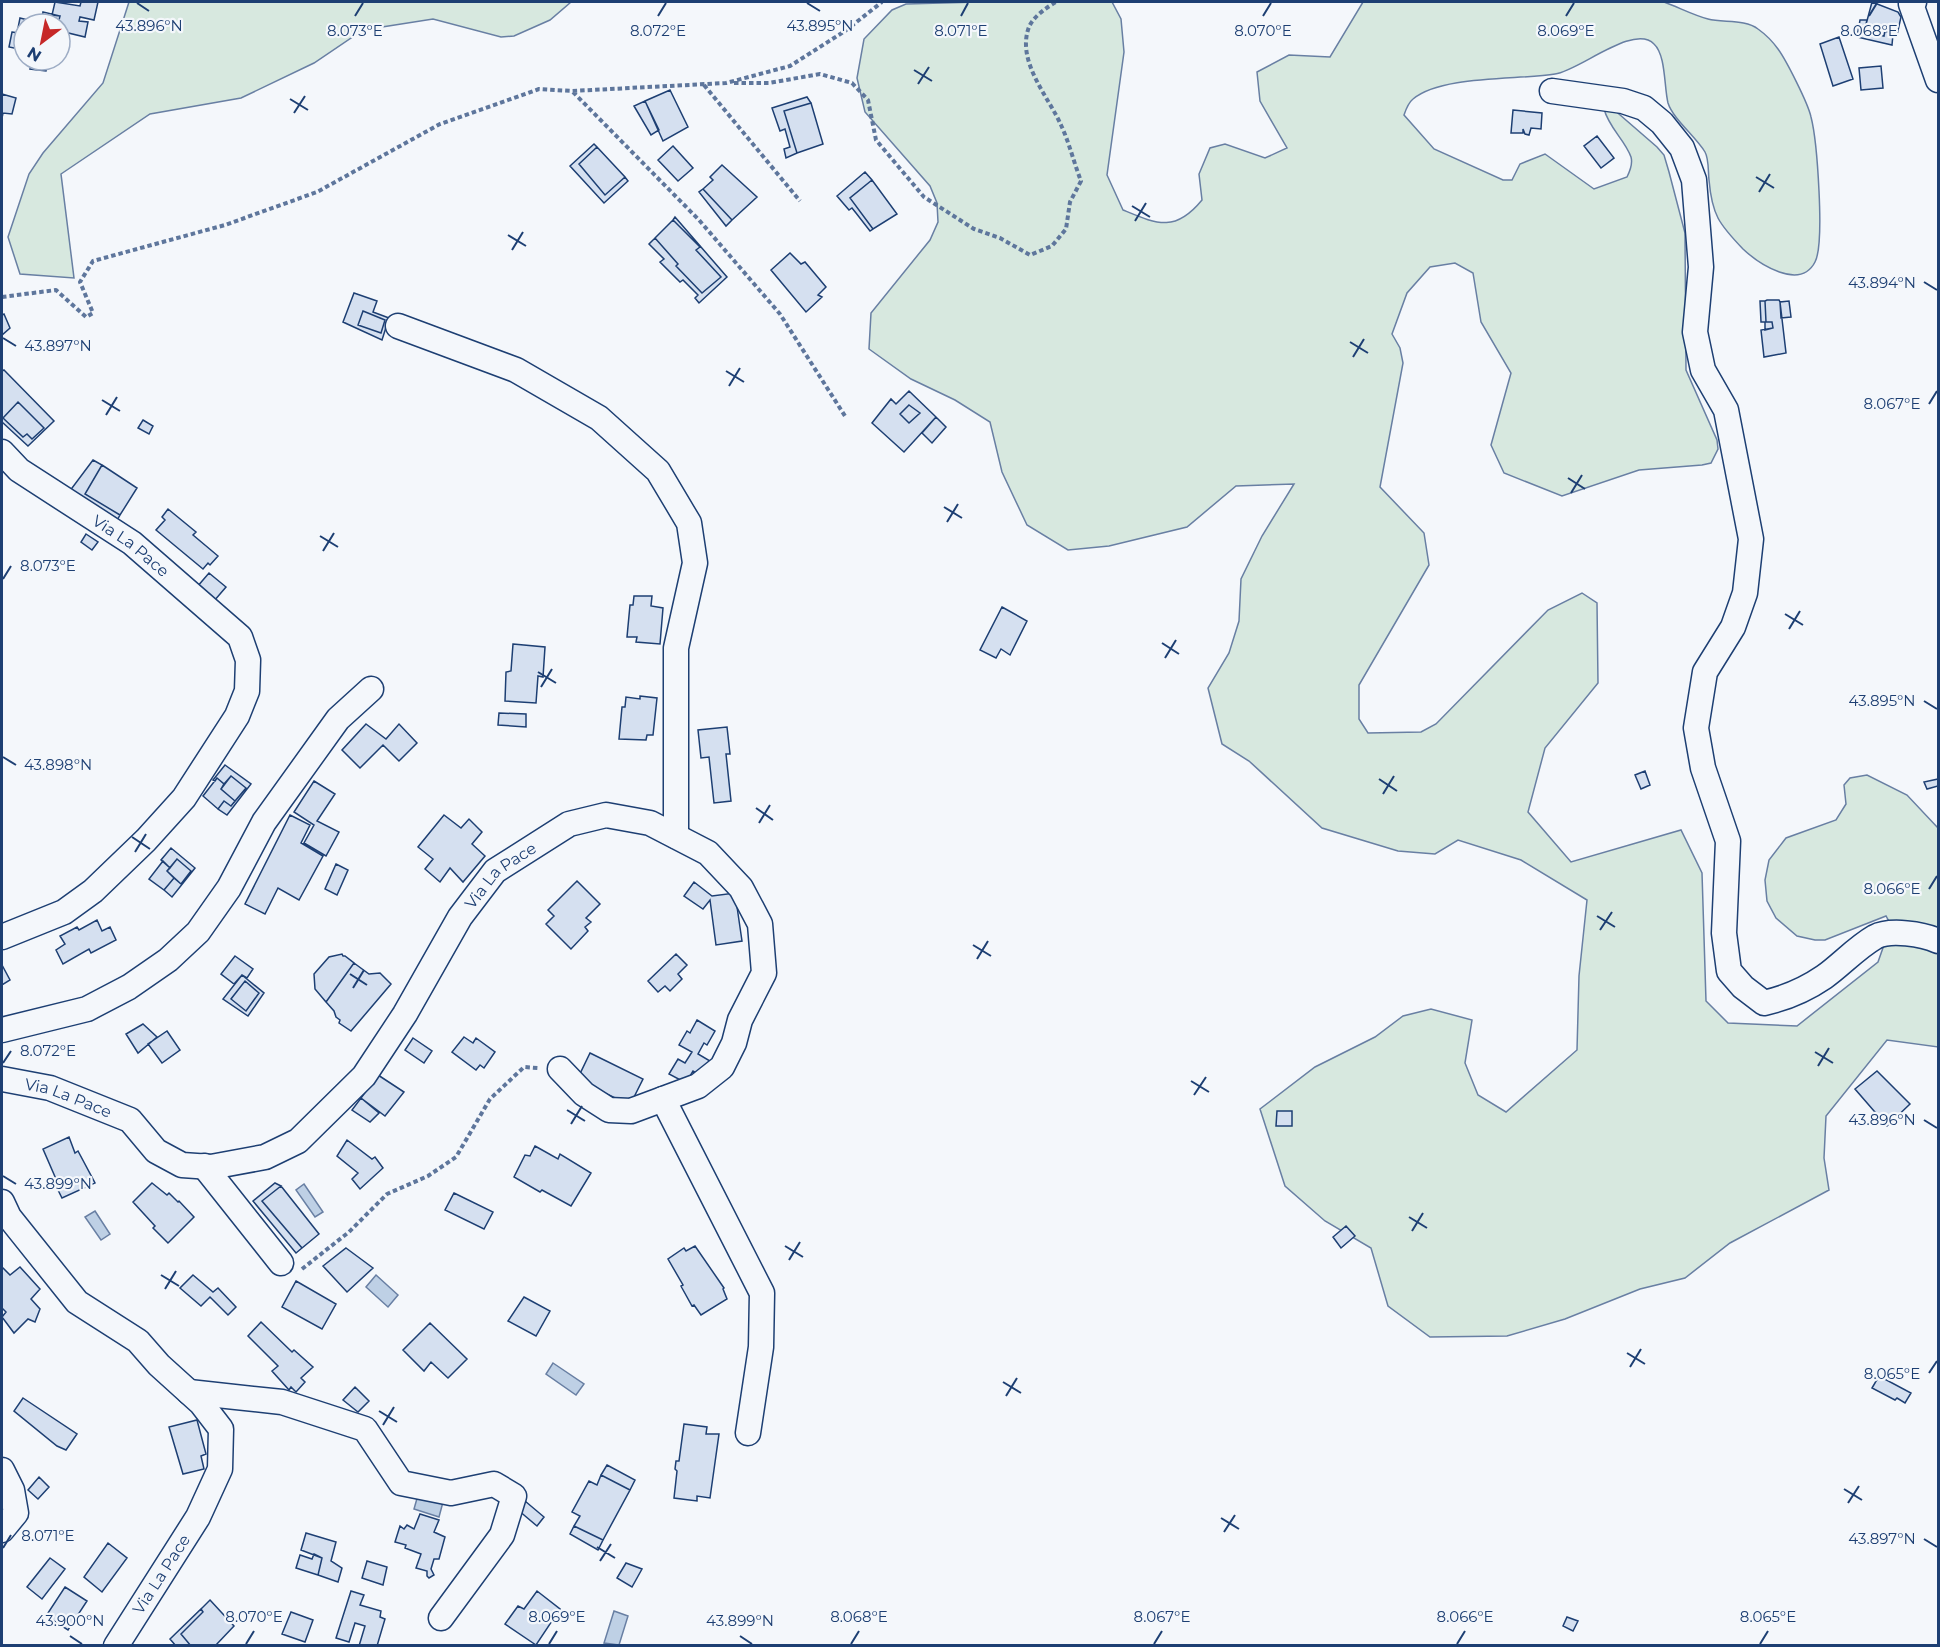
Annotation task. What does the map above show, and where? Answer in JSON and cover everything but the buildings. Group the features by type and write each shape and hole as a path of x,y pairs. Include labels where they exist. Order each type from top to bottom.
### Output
{"street":[{"path":"1914,2 1911,4 1938,80"},
{"path":"1552,91 1623,101 1644,108 1662,123 1682,148 1694,180 1701,267 1695,332 1703,370 1726,410 1751,539 1745,593 1732,627 1705,672 1696,728 1703,768 1728,841 1724,933 1729,971 1743,987 1764,1003 1790,997 1823,978 1877,936 1900,933 1929,937 1938,941"},
{"path":"398,327 516,370 599,418 658,471 689,523 695,563 676,648 676,836"},
{"name":"Via La Pace","path":"2,452 18,470 132,543 240,637 248,660 247,691 237,716 184,798 146,840 93,891 64,912 2,937"},
{"path":"2,1030 87,1009 129,987 168,960 198,932 229,888 264,822 338,719 371,689"},
{"name":"Via La Pace","path":"2,1080 50,1088 130,1120 156,1151 182,1165 211,1167 265,1157 298,1141 364,1076 405,1014 460,917 495,871 569,824 606,815 650,823 708,853 741,888 760,924 764,973 740,1020 734,1043 722,1067 698,1086 631,1112 609,1110 584,1094 560,1069"},
{"path":"663,1099 762,1293 761,1347 748,1433"},
{"path":"204,1166 281,1263"},
{"name":"Via La Pace","path":"2,1202 9,1216 77,1302 138,1341 159,1365 201,1403 222,1429 220,1469 198,1517 116,1646"},
{"path":"189,1392 282,1402 365,1430 401,1483 451,1493 494,1484 514,1496 502,1535 441,1618"},
{"path":"2,1470 12,1490 16,1513 2,1530"}],"path":[{"path":"726,83 790,66 845,31 882,2"},
{"path":"2,297 56,290 86,317 93,313 81,282 93,261 225,225 317,192 440,124 539,89 573,91 769,83 820,74 852,83 868,100 876,140 924,197 974,229 1000,238 1030,255 1052,246 1065,229 1070,201 1081,181 1061,125 1028,60 1026,38 1030,24 1056,2"},
{"path":"704,85 800,201"},
{"path":"573,91 699,220 780,314 845,416"},
{"path":"281,1263 302,1269 349,1232 387,1194 428,1176 456,1157 490,1099 524,1067 560,1069"}],"shaded area":[{"path":"129,2 571,2 550,20 514,36 501,37 433,19 363,30 314,63 241,98 150,114 61,174 74,278 20,274 8,237 29,174 43,153 103,83"},
{"path":"1112,2 1121,19 1124,52 1107,175 1123,210 1165,223 1183,217 1202,200 1199,174 1210,148 1225,144 1265,158 1287,148 1260,101 1257,72 1289,55 1330,57 1363,2 1664,2 1708,19 1740,22 1753,26 1778,49 1809,111 1816,147 1820,214 1818,251 1815,262 1808,270 1800,274 1790,275 1779,272 1759,261 1743,249 1722,225 1712,202 1706,155 1671,109 1668,103 1661,56 1654,44 1645,39 1633,39 1620,43 1555,74 1461,82 1426,91 1408,104 1404,115 1434,149 1503,180 1512,180 1520,164 1545,154 1594,189 1627,177 1631,157 1609,122 1604,109 1612,108 1657,147 1664,155 1685,233 1686,370 1717,440 1718,449 1711,463 1639,470 1562,496 1504,473 1491,445 1511,373 1481,322 1473,273 1455,263 1430,267 1407,293 1392,334 1400,348 1403,363 1380,487 1424,533 1429,565 1359,685 1359,719 1368,733 1421,732 1436,724 1548,610 1582,593 1597,603 1598,683 1545,748 1528,812 1571,862 1681,830 1702,873 1706,1001 1728,1023 1797,1026 1878,962 1891,925 1886,916 1825,940 1797,936 1776,918 1767,901 1765,880 1769,860 1786,838 1836,820 1846,804 1844,785 1850,778 1867,775 1907,795 1938,828 1938,1047 1887,1040 1826,1116 1824,1158 1829,1190 1730,1243 1685,1278 1640,1289 1565,1319 1507,1336 1430,1337 1388,1306 1371,1248 1325,1221 1285,1186 1260,1109 1315,1067 1375,1037 1403,1016 1431,1009 1472,1020 1465,1063 1478,1095 1506,1112 1577,1050 1579,976 1587,900 1521,860 1458,840 1435,854 1398,851 1322,828 1249,761 1222,744 1208,688 1229,653 1239,621 1241,579 1262,536 1294,484 1236,486 1187,527 1109,546 1068,550 1027,525 1002,472 990,422 955,400 911,379 869,349 871,313 930,240 938,222 937,203 930,186 865,112 857,78 864,39 892,10 906,4"}],"water":[{"path":"304,1184 323,1212 315,1217 296,1190"},
{"path":"95,1211 110,1234 101,1240 85,1217"},
{"path":"376,1275 398,1295 388,1307 366,1287"},
{"path":"553,1363 584,1384 576,1395 546,1374"},
{"path":"418,1495 443,1502 439,1517 414,1509"},
{"path":"614,1611 628,1616 619,1645 604,1643"}]}
